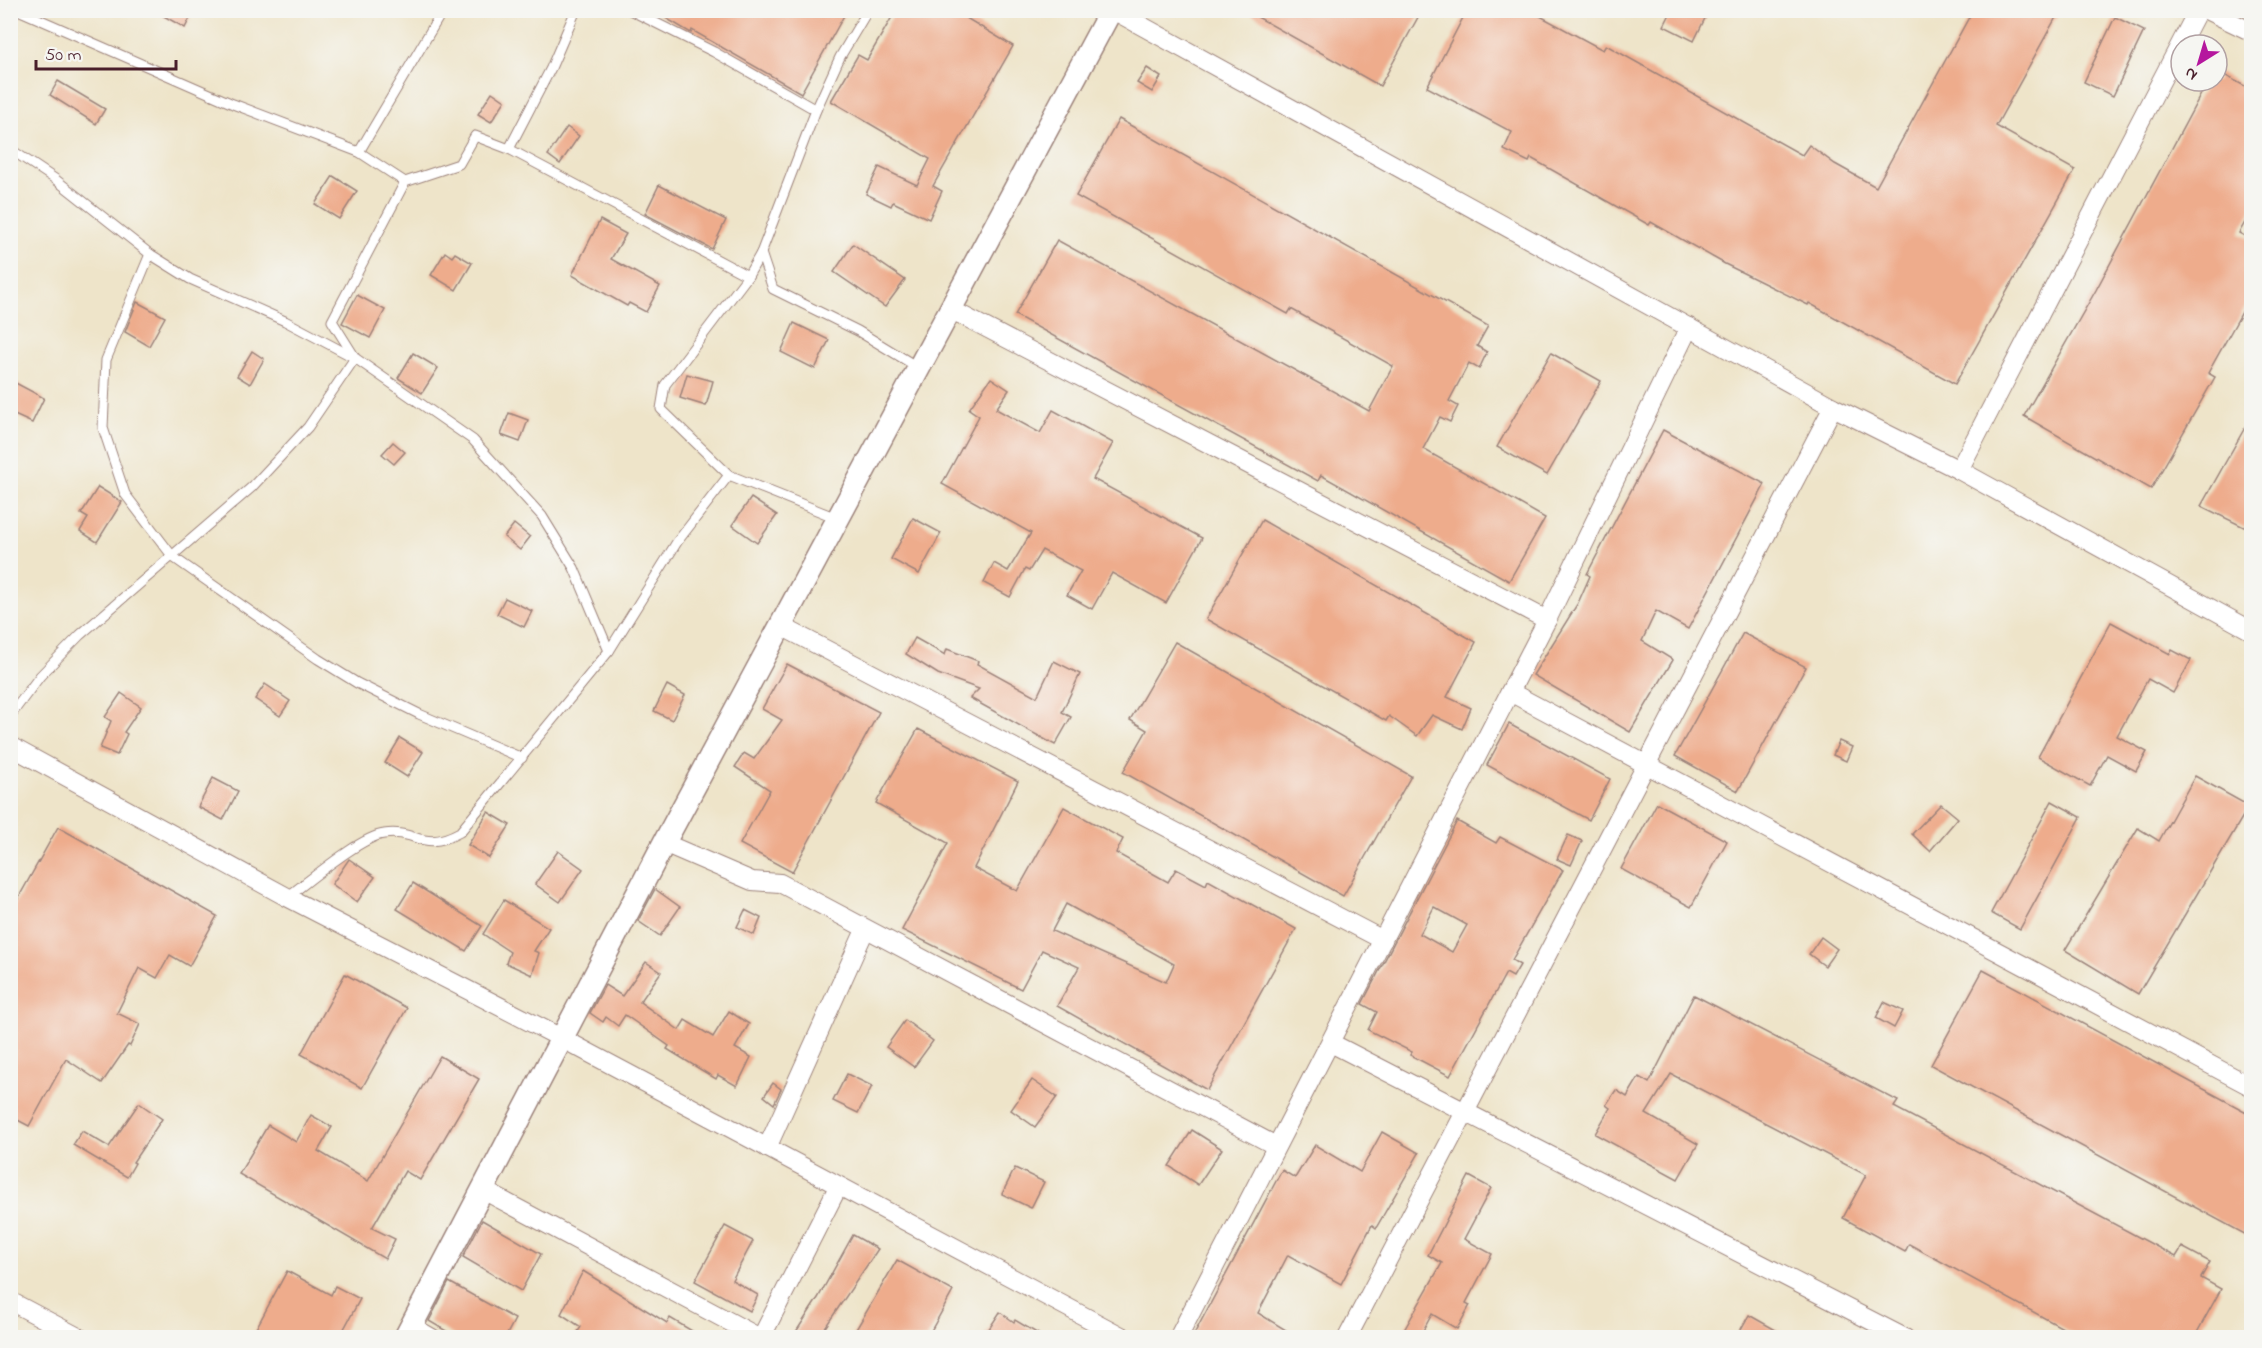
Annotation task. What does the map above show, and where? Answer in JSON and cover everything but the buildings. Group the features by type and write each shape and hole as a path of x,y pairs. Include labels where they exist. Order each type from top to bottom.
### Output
{"street":[{"path":"432,1338 408,1332 664,843 1112,10 1833,407 1959,470 2252,631"},
{"path":"1959,470 2198,10"},
{"path":"2206,10 2252,32"},
{"path":"950,309 1547,620"},
{"path":"1178,1338 1547,620 1689,327"},
{"path":"1347,1338 1833,407"},
{"path":"781,626 1383,940"},
{"path":"1510,692 2252,1087"},
{"path":"10,746 287,897 563,1039 1125,1338"},
{"path":"664,843 752,881 780,883 1276,1146"},
{"path":"767,1148 865,930"},
{"path":"1331,1043 1905,1338"},
{"path":"483,1190 760,1338 838,1187"},
{"path":"10,1301 80,1338"}],"lane":[{"path":"18,10 233,104 359,152 405,182"},
{"path":"359,152 443,10"},
{"path":"509,149 551,68 576,10"},
{"path":"630,10 714,52 816,110"},
{"path":"839,519 729,475 661,409 665,385 748,276 761,252 816,110 840,57 868,10"},
{"path":"355,358 332,321 405,182 459,164 475,136 509,149 748,276"},
{"path":"10,149 55,179 150,254 190,279 285,321 355,358 473,440 542,516 574,568 609,651"},
{"path":"761,252 773,289 858,331 920,369"},
{"path":"150,254 106,360 103,428 124,494 173,557 318,659 357,683 522,758"},
{"path":"10,716 40,676 80,635 252,487 300,435 355,358"},
{"path":"287,897 365,842 384,834 441,842 460,832 609,651 677,542 729,475"}]}
